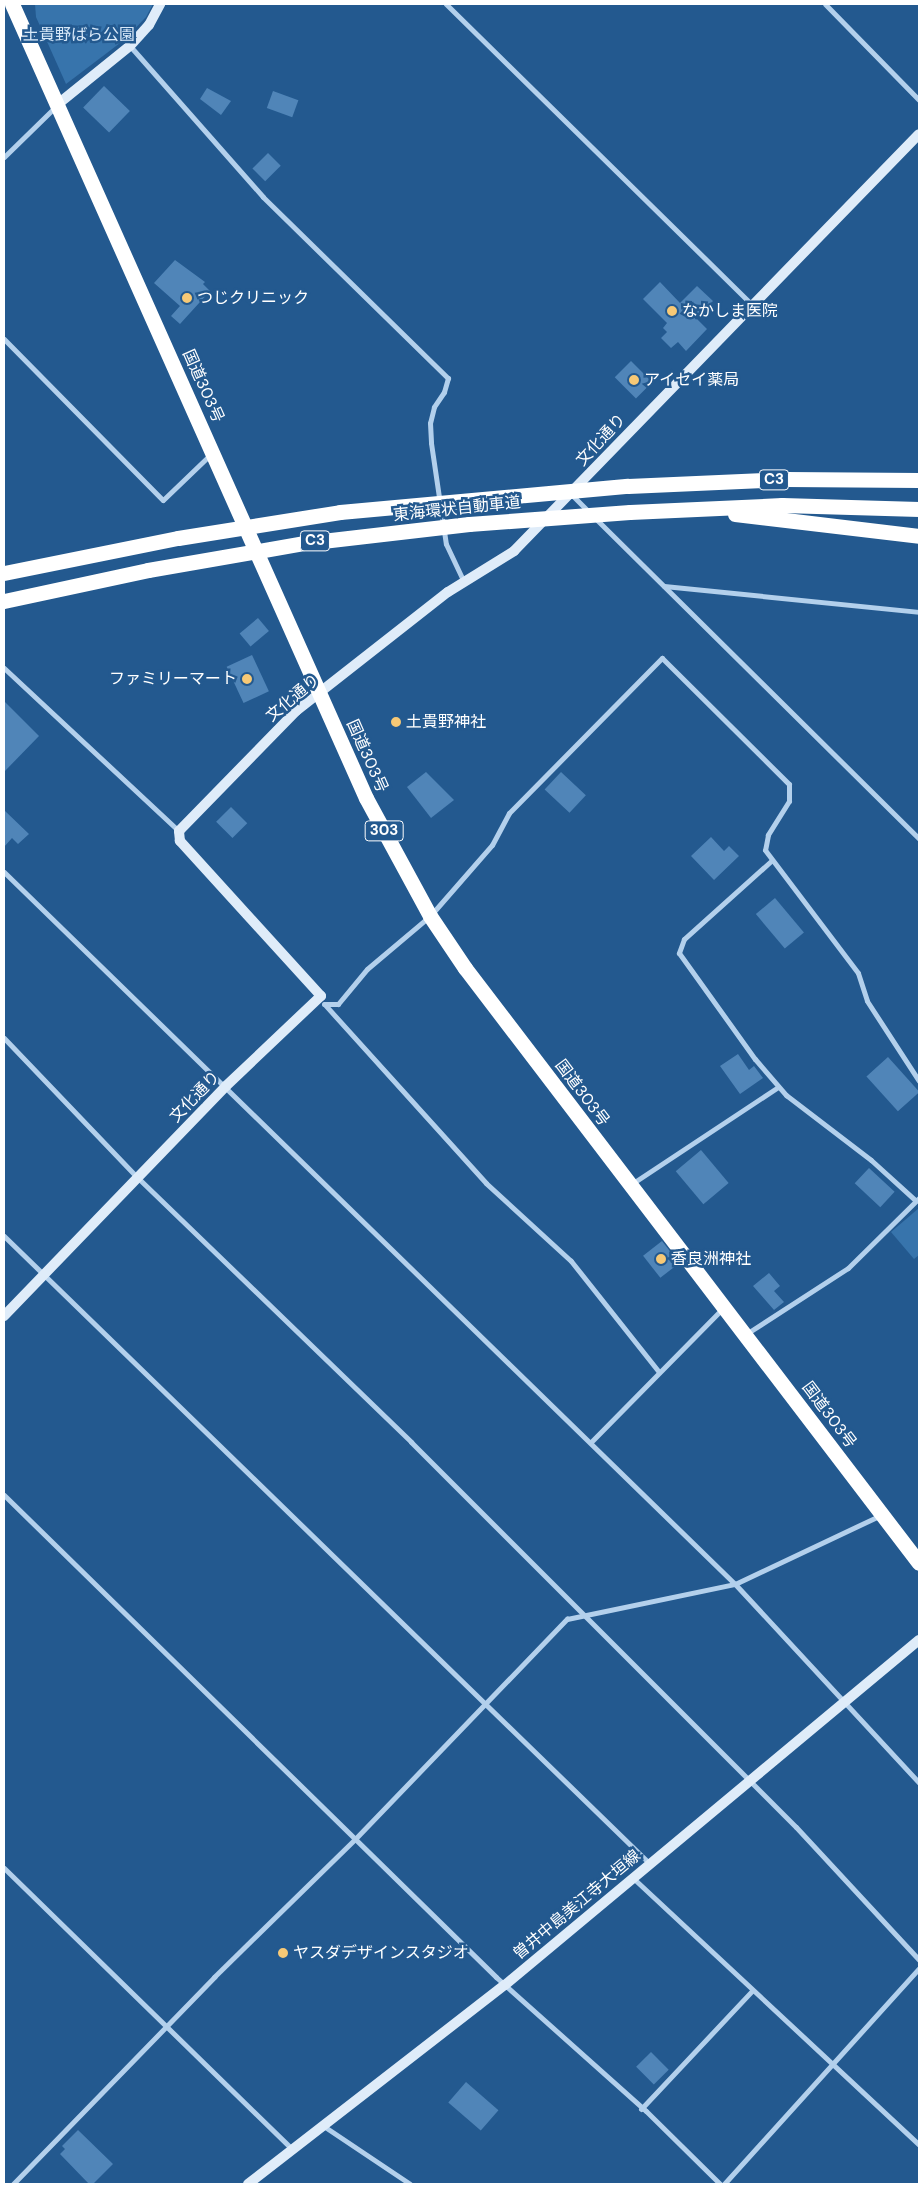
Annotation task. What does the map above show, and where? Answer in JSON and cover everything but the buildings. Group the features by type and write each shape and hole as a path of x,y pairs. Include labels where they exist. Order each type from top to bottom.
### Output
{"highway":[{"name":"国道303号","path":"12,4 366,798 430,916 630,1185 919,1562"},
{"name":"東海環状自動車道","path":"4,573 178,538 340,512 628,486 786,480 919,480"},
{"name":"東海環状自動車道","path":"4,601 148,570 305,542 469,524 630,512 782,505 919,509"},
{"path":"687,509 919,536"}],"street":[{"path":"4,156 58,104 130,46 149,25 160,4"},
{"path":"446,4 753,306"},
{"path":"825,4 919,100"},
{"path":"130,46 263,198 448,378 444,392 434,407 431,442 446,544 464,582"},
{"name":"文化通り","path":"4,1316 226,1086 322,996 180,841 179,831 296,711 320,694 415,616 464,582 514,551 919,134"},
{"path":"4,339 163,500 213,452"},
{"path":"571,494 919,839"},
{"path":"663,586 919,612"},
{"path":"659,1372 571,1260 486,1183 324,1004 338,1004 366,969 430,916 492,845 509,813 662,658 789,784 789,802 768,835 765,850 771,861 858,974 867,1001 919,1081"},
{"path":"4,668 179,831"},
{"path":"746,1334 848,1268 917,1199 778,1087 679,953 684,940 771,861"},
{"path":"4,872 226,1086 735,1584 919,1783"},
{"path":"4,1038 138,1178 404,1435 750,1782 919,1960"},
{"path":"630,1185 778,1087"},
{"path":"4,1236 650,1864"},
{"path":"591,1442 724,1308"},
{"path":"4,1496 505,1985 720,2184"},
{"path":"13,2184 168,2025 355,1839 567,1619 735,1584 882,1515"},
{"name":"曽井中島美江寺大垣線","path":"248,2184 295,2151 505,1985 632,1878 847,1704 919,1640"},
{"path":"4,1868 168,2025 295,2151"},
{"path":"632,1878 919,2145"},
{"path":"724,2184 919,1968"},
{"path":"641,2109 752,1990"},
{"path":"325,2127 410,2184"}],"green space":[{"name":"土貴野ばら公園","path":"35,4 153,4 146,17 124,40 66,84 36,17"},
{"path":"919,1208 919,1255 914,1259 891,1232"}],"place":[{"name":"つじクリニック","path":"187,298"},
{"name":"なかしま医院","path":"672,311"},
{"name":"アイセイ薬局","path":"634,380"},
{"name":"ファミリーマート","path":"247,679"},
{"name":"土貴野神社","path":"396,722"},
{"name":"香良洲神社","path":"661,1259"},
{"name":"ヤスダデザインスタジオ","path":"283,1953"}]}
